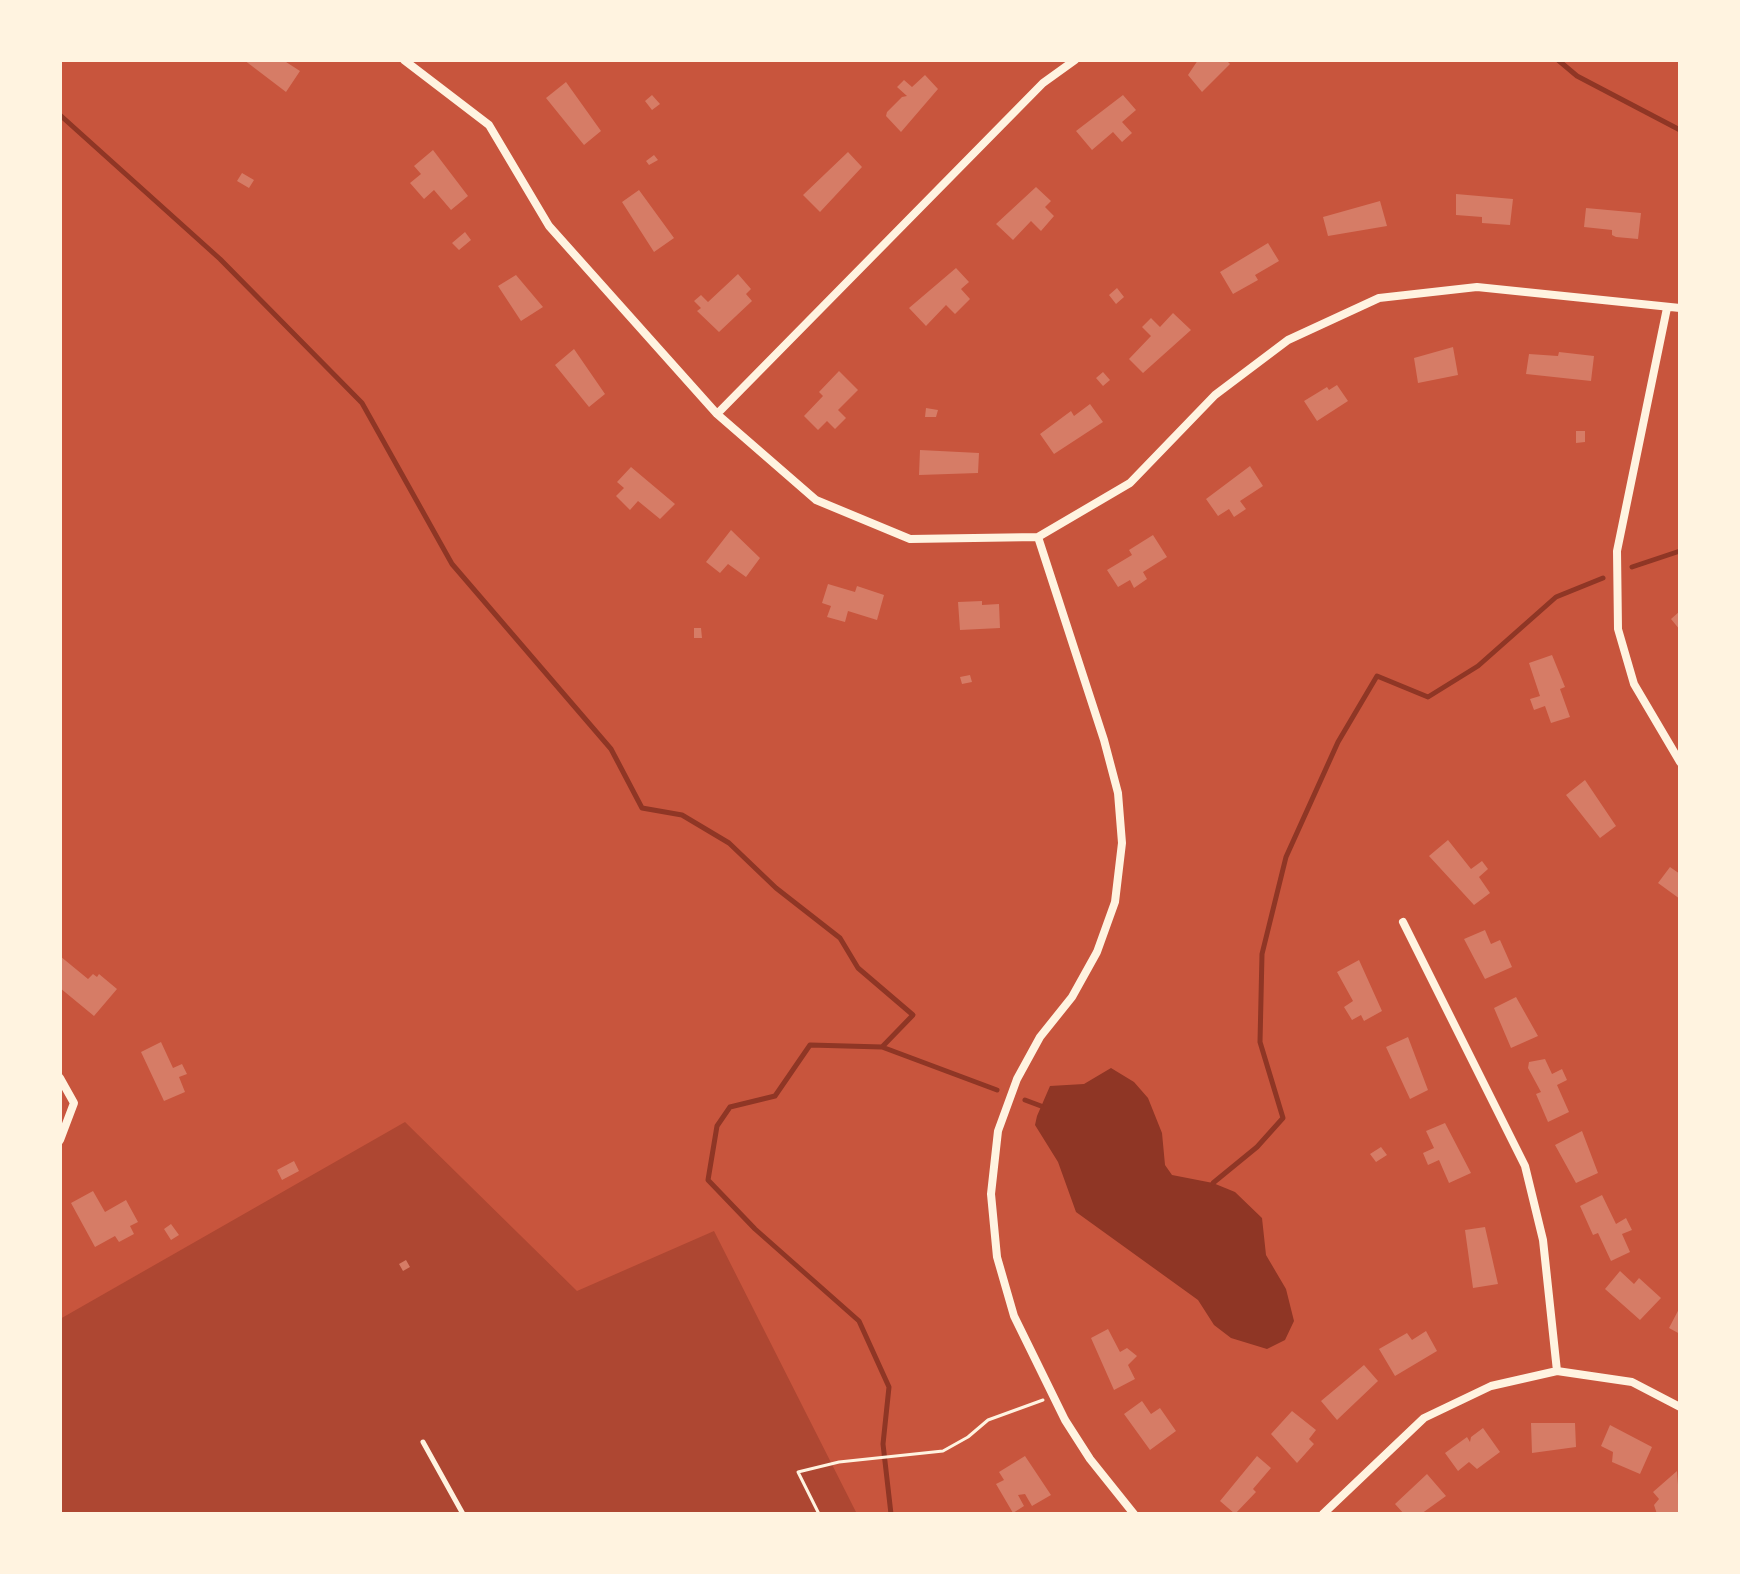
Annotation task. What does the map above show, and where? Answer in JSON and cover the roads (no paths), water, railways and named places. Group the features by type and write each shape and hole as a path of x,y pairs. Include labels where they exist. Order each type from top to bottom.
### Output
{"street":[{"path":"404,60 489,125 549,226 717,414 816,500 910,539 1038,537 1130,483 1215,395 1288,340 1379,298 1477,287 1680,308"},
{"path":"717,414 1043,83 1075,60"},
{"path":"1667,308 1617,551 1618,629 1634,684 1680,762"},
{"path":"1038,537 1104,740 1118,793 1122,843 1115,902 1097,952 1072,997 1040,1037 1017,1079 998,1131 991,1194 997,1257 1014,1316 1052,1396 1090,1459 1134,1514"},
{"path":"1403,922 1525,1166 1543,1240 1557,1371"},
{"path":"60,1078 74,1103 60,1140"},
{"path":"1323,1514 1424,1418 1491,1386 1557,1371 1632,1382 1680,1407"}],"lane":[{"path":"423,1442 463,1514"}],"waterway":[{"path":"1558,60 1577,76 1680,130"},
{"path":"60,115 220,259 362,403 452,564 611,749 642,808 682,815 729,843 776,888 840,938 858,968 913,1015 882,1047 810,1045 775,1096 730,1107 717,1126 708,1180 755,1229 859,1321 889,1387 883,1444 891,1514"},
{"path":"1632,567 1680,551"},
{"path":"1213,1183 1257,1147 1283,1118 1260,1042 1262,954 1286,857 1338,742 1377,676 1428,697 1478,666 1556,597 1603,578"},
{"path":"882,1047 997,1090"},
{"path":"1025,1100 1041,1106"}]}
